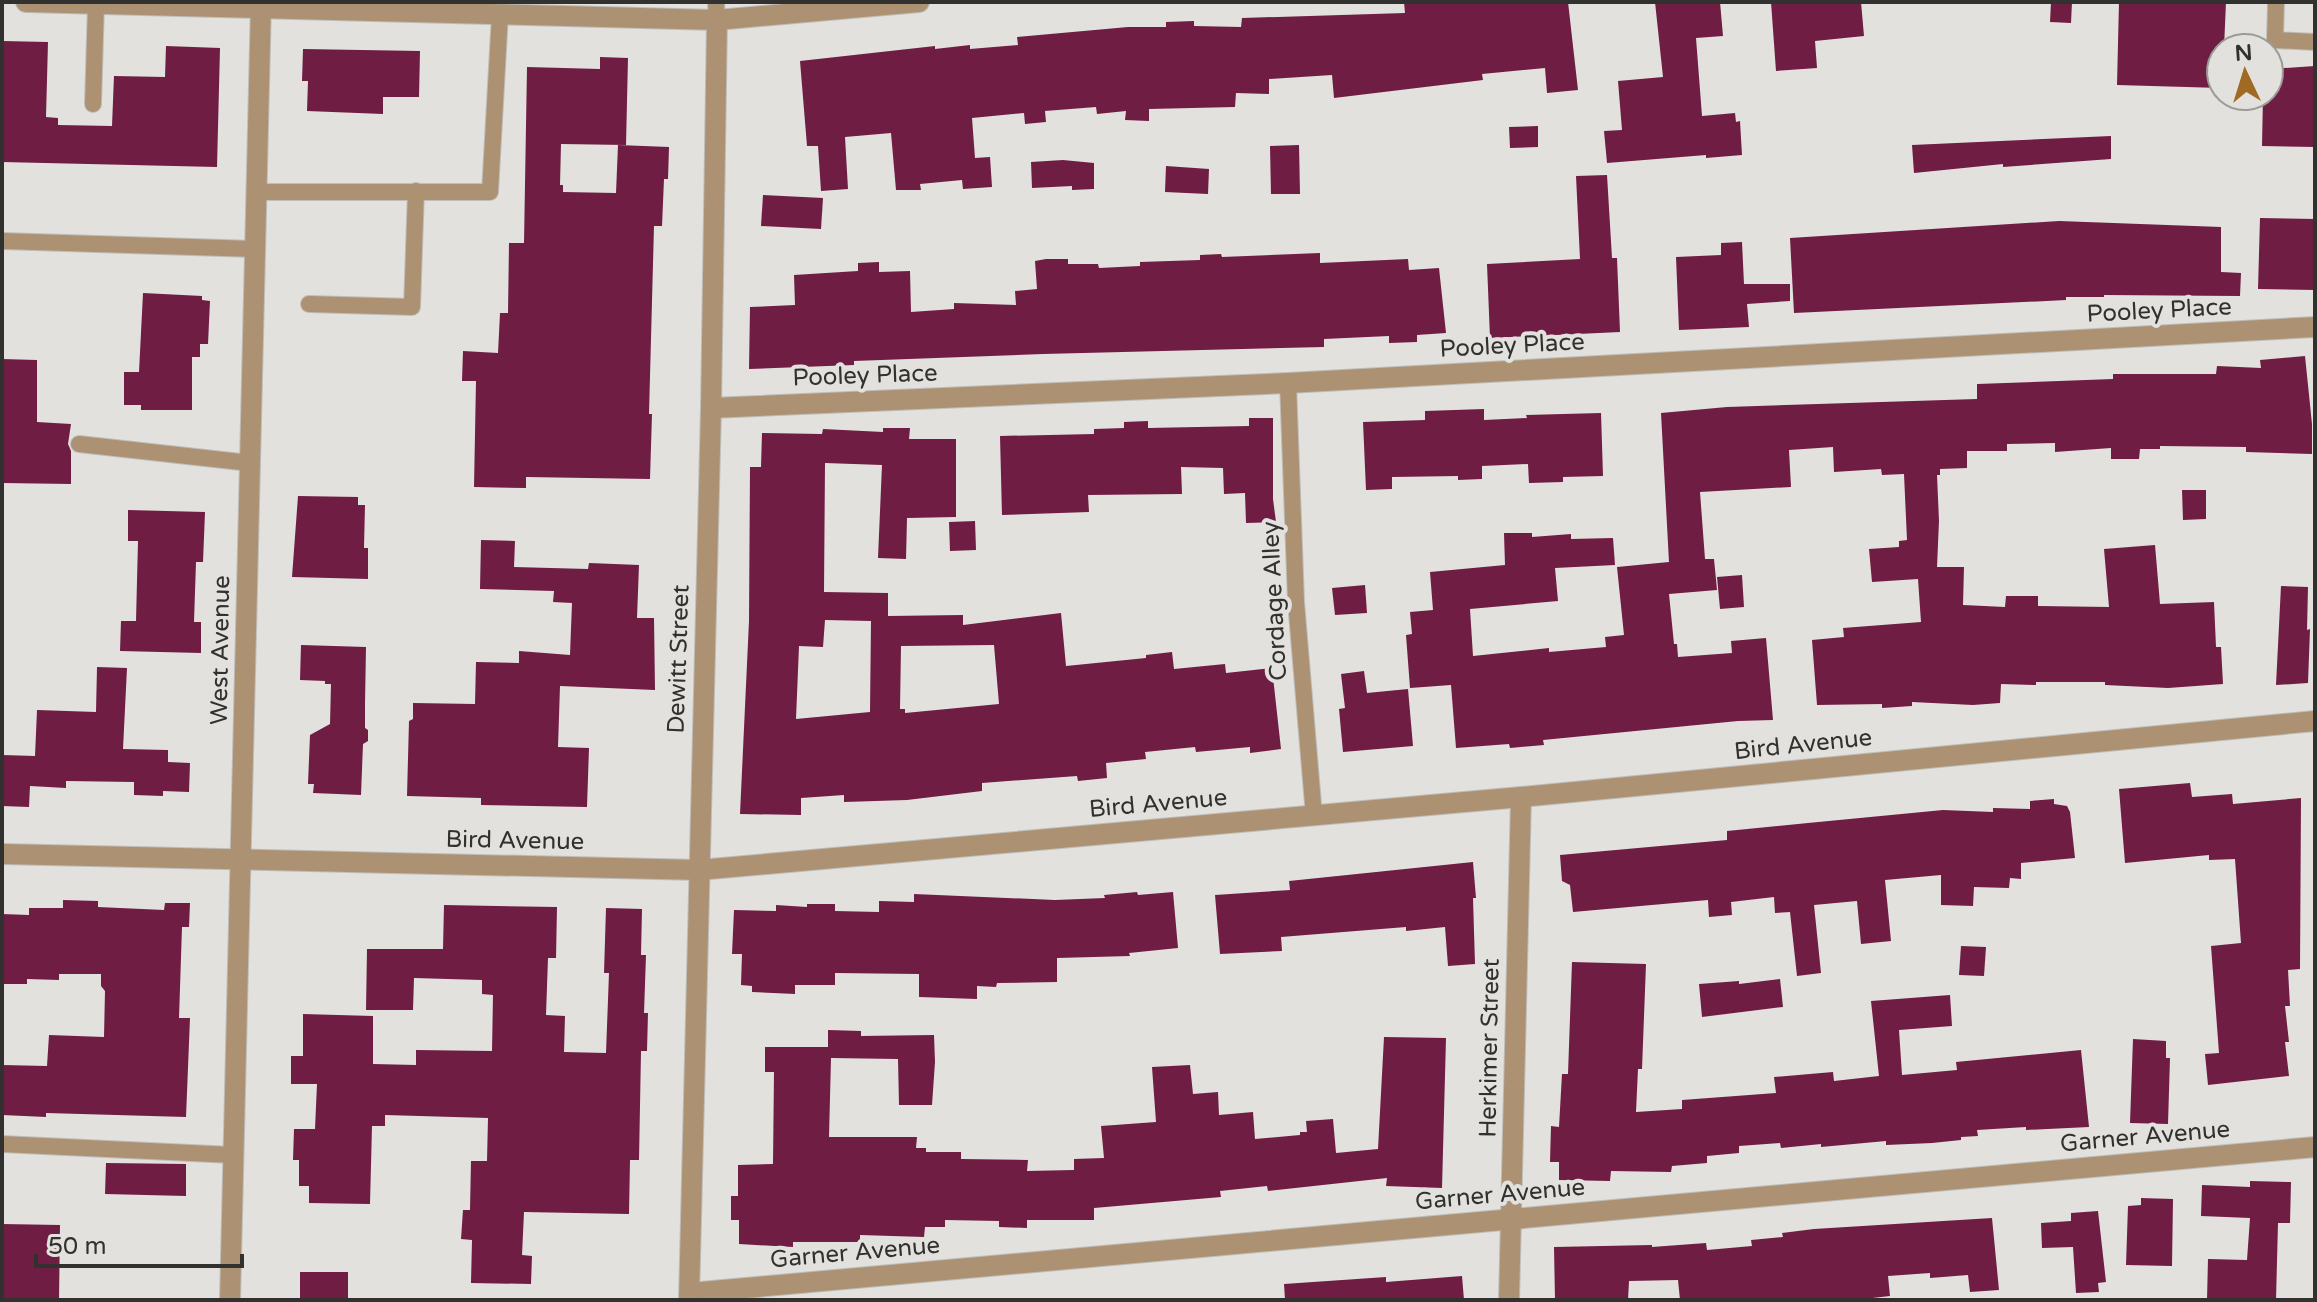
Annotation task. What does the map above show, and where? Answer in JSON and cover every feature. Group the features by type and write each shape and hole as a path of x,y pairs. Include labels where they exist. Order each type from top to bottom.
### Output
{"street":[{"path":"26,2 261,5 500,14 716,11 919,2"},
{"name":"West Avenue","path":"230,1300 261,5"},
{"name":"Dewitt Street","path":"690,1297 711,408 716,11"},
{"name":"Pooley Place","path":"711,408 1288,383 2315,327"},
{"name":"Bird Avenue","path":"2,854 699,870 1521,797 2315,721"},
{"name":"Herkimer Street","path":"1509,1300 1521,797"},
{"name":"Garner Avenue","path":"690,1297 2315,1147"}],"lane":[{"path":"2276,2 2275,40 2315,42"},
{"path":"93,104 96,4"},
{"path":"257,192 490,192 500,14"},
{"path":"309,304 412,307 416,191"},
{"path":"2,241 255,249"},
{"name":"Cordage Alley","path":"1288,383 1296,602 1314,816"},
{"path":"79,444 250,463"},
{"path":"2,1144 233,1155"}],"building":[{"path":"1404,2 1568,2 1578,90 1547,93 1545,68 1482,74 1483,80 1334,98 1332,75 1269,79 1269,94 1236,93 1235,107 1149,109 1149,121 1125,120 1126,111 1097,114 1096,107 1045,111 1046,122 1025,124 1024,113 972,118 975,158 990,157 992,187 963,189 962,180 920,184 921,190 896,190 891,133 845,137 848,189 821,191 818,146 807,146 800,61 935,46 935,49 970,45 970,49 1018,45 1017,37 1128,27 1166,27 1166,22 1194,21 1194,26 1241,27 1242,18 1405,13"},
{"path":"1655,2 1720,2 1723,36 1696,38 1702,116 1735,113 1736,122 1740,121 1742,155 1607,163 1604,131 1622,130 1618,81 1663,77"},
{"path":"1771,2 1861,2 1864,36 1815,41 1817,68 1776,71"},
{"path":"2051,2 2072,2 2071,23 2050,22"},
{"path":"2119,2 2226,2 2225,32 2205,32 2205,88 2117,85"},
{"path":"2,41 48,42 46,117 58,118 58,125 112,126 114,76 165,77 166,46 220,48 217,167 2,162"},
{"path":"303,49 420,51 419,97 383,97 383,114 307,111 308,81 302,81"},
{"path":"600,57 628,58 626,145 561,144 560,185 563,185 563,192 616,193 618,145 669,147 662,226 654,226 650,479 526,477 526,488 474,487 476,381 462,381 463,351 498,353 500,313 508,313 509,243 524,243 527,67 600,69"},
{"path":"2315,66 2315,147 2262,146 2263,112 2285,112 2285,68"},
{"path":"1538,126 1538,147 1510,148 1509,127"},
{"path":"2111,136 2111,159 2003,167 2003,164 1914,173 1912,145"},
{"path":"1299,145 1300,194 1271,194 1270,146"},
{"path":"1063,160 1094,163 1094,189 1072,190 1072,186 1032,188 1031,162"},
{"path":"1166,166 1209,169 1208,194 1165,192"},
{"path":"1607,175 1612,258 1617,258 1620,332 1490,338 1487,264 1580,259 1576,176"},
{"path":"763,195 823,198 821,229 761,226"},
{"path":"2260,218 2315,219 2315,290 2258,289"},
{"path":"2059,221 2221,227 2221,272 2241,273 2240,296 2104,295 2066,297 2066,300 1794,313 1790,238"},
{"path":"1742,242 1744,284 1790,284 1790,301 1747,304 1749,327 1679,330 1676,257 1721,255 1721,243"},
{"path":"1320,253 1320,263 1408,259 1409,270 1439,268 1446,333 1417,335 1417,342 1389,343 1389,336 1324,339 1324,347 854,361 854,365 749,369 750,307 795,305 794,275 858,271 858,263 879,262 879,272 910,271 911,312 954,309 954,303 1016,305 1015,291 1037,289 1035,261 1046,259 1068,259 1068,264 1098,264 1099,268 1140,266 1140,262 1200,260 1200,255"},
{"path":"143,293 202,296 202,300 210,301 208,344 200,344 200,357 192,357 192,410 141,410 141,405 124,405 124,372 139,372"},
{"path":"2305,356 2312,454 2246,452 2246,447 2160,446 2160,449 2140,449 2139,459 2111,459 2111,448 2055,452 2055,443 2007,444 2007,451 1967,451 1967,468 1940,469 1940,475 1937,475 1937,567 1964,567 1963,605 2005,607 2006,596 2038,596 2038,606 2109,607 2104,549 2155,545 2160,604 2214,602 2216,647 2221,647 2223,684 2168,688 2105,685 2105,682 2036,682 2036,685 2001,684 2000,703 1912,702 1912,706 1882,708 1882,704 1817,705 1812,640 1844,637 1843,628 1921,622 1918,579 1872,582 1869,549 1899,547 1899,541 1907,540 1904,474 1882,475 1881,469 1834,472 1833,447 1789,450 1791,487 1700,492 1705,559 1714,559 1717,590 1669,594 1678,657 1732,653 1731,641 1766,638 1773,720 1543,740 1544,745 1456,748 1451,685 1410,688 1406,635 1412,634 1410,612 1433,610 1430,572 1505,565 1504,533 1532,533 1532,537 1571,534 1571,539 1613,538 1615,565 1555,568 1558,601 1470,609 1473,656 1549,648 1549,652 1606,647 1605,637 1624,635 1617,567 1669,562 1661,413 1727,407 1977,399 1977,384 2113,379 2113,374 2216,374 2217,366 2261,368 2260,360"},
{"path":"2,359 37,360 37,422 71,424 68,444 71,451 71,484 2,483"},
{"path":"1484,409 1484,420 1527,418 1526,415 1601,413 1603,476 1563,477 1563,482 1529,483 1528,464 1482,466 1482,479 1458,480 1458,476 1392,477 1392,489 1366,490 1363,422 1425,420 1425,411"},
{"path":"1249,418 1273,418 1276,522 1246,523 1245,493 1224,494 1223,468 1181,467 1182,494 1088,495 1089,512 1002,515 1000,436 1094,434 1094,429 1124,428 1124,422 1148,421 1148,428 1249,426"},
{"path":"883,428 910,428 909,439 956,439 956,517 907,518 906,559 878,558 882,465 825,463 824,592 888,593 888,616 963,615 963,625 1061,613 1066,666 1146,658 1146,655 1172,652 1174,669 1225,664 1226,673 1272,668 1281,749 1250,753 1250,747 1196,752 1195,747 1145,752 1146,759 1106,763 1107,778 1078,781 1077,776 982,783 982,791 907,800 844,802 844,795 801,798 801,815 740,814 749,621 750,467 761,467 762,433 822,434 823,429 883,432","holes":["825,620 871,621 870,712 796,719 799,646 823,647","994,645 999,704 905,713 905,709 900,709 901,646"]},
{"path":"2182,490 2206,490 2206,519 2183,520"},
{"path":"298,496 358,497 358,505 365,505 364,548 368,548 368,579 292,577"},
{"path":"128,510 205,512 203,562 196,562 194,622 201,622 201,653 120,651 121,621 136,621 138,541 128,541"},
{"path":"975,521 976,550 950,551 949,522"},
{"path":"481,540 515,541 514,567 588,569 589,563 639,565 637,618 654,618 655,690 560,686 558,747 589,748 587,807 481,805 481,798 407,796 409,721 413,719 413,703 475,704 476,662 519,663 519,651 570,655 572,603 553,602 554,591 480,589"},
{"path":"1742,575 1744,607 1720,609 1717,577"},
{"path":"1365,585 1367,613 1335,615 1332,588"},
{"path":"2281,586 2308,587 2308,683 2276,685"},
{"path":"301,645 366,647 365,728 368,730 368,741 363,744 361,795 313,793 314,784 308,784 310,735 330,724 331,684 300,680"},
{"path":"97,667 127,668 123,749 168,750 168,762 190,763 189,792 163,791 163,796 134,795 134,782 66,781 66,788 30,786 29,807 2,806 2,755 35,756 37,710 96,712"},
{"path":"1364,671 1367,693 1408,689 1413,746 1343,752 1339,709 1345,708 1341,674"},
{"path":"2190,783 2192,797 2232,794 2233,804 2301,798 2300,969 2288,970 2290,1006 2285,1006 2289,1076 2208,1085 2205,1054 2219,1053 2211,946 2241,943 2235,859 2209,860 2209,855 2125,863 2119,789"},
{"path":"2054,799 2054,804 2067,806 2070,812 2075,858 2021,863 2021,879 2010,878 2009,888 1974,887 1973,906 1941,905 1941,875 1885,880 1891,941 1861,944 1857,901 1814,905 1821,973 1797,976 1790,912 1775,913 1774,897 1731,902 1732,915 1709,917 1708,900 1573,912 1570,885 1562,881 1560,855 1727,840 1727,831 1808,823 1943,810 1993,812 1993,808 2030,809 2030,801"},
{"path":"1473,862 1475,964 1448,966 1445,927 1281,937 1282,951 1220,954 1215,895 1290,890 1289,881"},
{"path":"1137,892 1138,895 1173,892 1178,948 1129,953 1130,956 1057,958 1057,982 977,986 977,999 919,997 919,974 835,973 835,985 795,985 795,994 752,992 752,986 741,985 742,954 732,954 734,910 776,911 776,905 807,907 807,904 835,904 835,911 879,912 879,901 914,902 914,894 1055,900 1105,898 1104,895"},
{"path":"63,900 98,901 98,907 164,910 165,903 190,903 189,927 182,927 179,1018 190,1018 186,1117 46,1113 46,1117 2,1115 2,1065 47,1066 49,1035 104,1037 105,991 101,986 101,974 59,974 59,980 27,979 27,984 2,984 2,914 29,915 29,908 63,908"},
{"path":"444,905 557,907 556,958 548,958 546,1015 565,1016 564,1052 606,1053 609,973 604,973 606,908 642,909 641,955 646,955 644,1013 648,1013 647,1051 641,1051 639,1160 630,1160 629,1214 524,1212 522,1255 532,1256 531,1284 471,1283 472,1240 461,1239 463,1210 470,1210 471,1161 487,1161 488,1118 385,1115 385,1126 372,1126 370,1204 309,1203 309,1186 299,1186 299,1160 293,1160 294,1129 315,1129 317,1084 291,1084 291,1056 303,1056 303,1014 373,1016 373,1064 416,1065 416,1050 492,1051 493,995 482,994 482,980 414,978 413,1010 366,1010 367,949 443,949"},
{"path":"1961,946 1986,947 1984,976 1959,975"},
{"path":"1572,962 1646,964 1642,1069 1638,1069 1636,1112 1682,1109 1682,1100 1776,1093 1774,1077 1833,1072 1834,1081 1879,1076 1871,1001 1950,995 1952,1026 1899,1030 1902,1075 1957,1070 1956,1062 2081,1050 2089,1127 1977,1130 1978,1136 1932,1143 1886,1145 1886,1141 1821,1147 1821,1144 1781,1148 1780,1143 1739,1146 1739,1153 1707,1156 1707,1163 1672,1166 1671,1172 1611,1171 1610,1181 1559,1180 1559,1162 1550,1162 1551,1126 1559,1127 1562,1074 1568,1074"},
{"path":"1780,979 1783,1007 1702,1017 1699,984 1739,981 1739,984"},
{"path":"828,1030 861,1031 861,1036 934,1035 935,1062 932,1105 899,1105 898,1059 831,1058 829,1137 917,1137 916,1148 926,1148 926,1152 961,1152 961,1159 1028,1160 1027,1171 1074,1170 1074,1159 1104,1158 1101,1126 1156,1122 1152,1067 1190,1065 1193,1094 1218,1092 1219,1115 1253,1112 1255,1139 1300,1135 1300,1132 1307,1132 1306,1121 1333,1119 1336,1153 1378,1149 1384,1037 1446,1038 1442,1188 1386,1186 1387,1178 1268,1191 1267,1186 1220,1191 1221,1197 1094,1208 1094,1220 1027,1220 1027,1228 999,1227 999,1221 945,1220 945,1227 925,1227 924,1237 860,1235 860,1242 793,1242 793,1247 739,1244 739,1220 731,1220 731,1196 738,1196 738,1165 773,1164 774,1072 765,1072 765,1047 828,1047"},
{"path":"2133,1039 2166,1041 2166,1058 2170,1058 2168,1124 2130,1123"},
{"path":"106,1163 186,1164 186,1196 105,1194"},
{"path":"2250,1181 2291,1182 2290,1223 2278,1223 2276,1300 2207,1300 2208,1259 2247,1260 2250,1218 2201,1216 2202,1185 2250,1187"},
{"path":"2141,1198 2173,1199 2172,1266 2126,1265 2128,1206 2141,1205"},
{"path":"2098,1211 2106,1282 2098,1283 2099,1292 2076,1293 2073,1247 2042,1248 2041,1223 2071,1221 2071,1213"},
{"path":"1992,1218 1999,1290 1970,1292 1968,1275 1930,1278 1930,1273 1888,1276 1890,1296 1855,1300 1680,1300 1678,1280 1629,1281 1628,1300 1555,1300 1554,1247 1652,1247 1706,1243 1707,1250 1752,1246 1751,1240 1783,1237 1782,1233 1814,1229"},
{"path":"2,1224 60,1225 59,1300 2,1300"},
{"path":"300,1272 348,1272 348,1300 300,1300"},
{"path":"1462,1276 1464,1300 1285,1300 1284,1284 1386,1277 1386,1282"}]}
